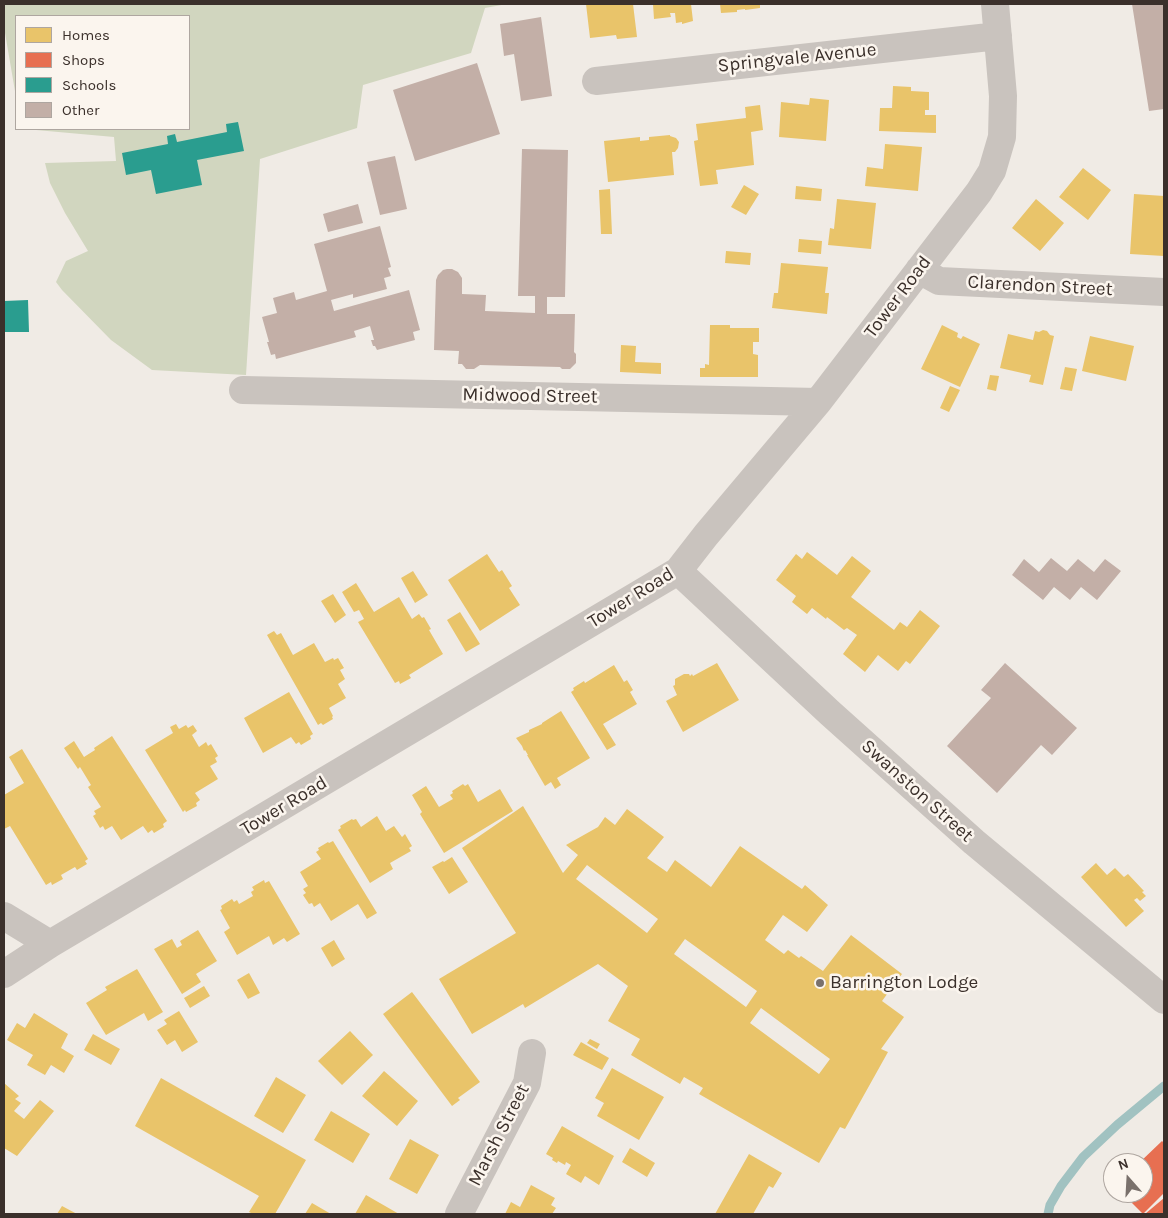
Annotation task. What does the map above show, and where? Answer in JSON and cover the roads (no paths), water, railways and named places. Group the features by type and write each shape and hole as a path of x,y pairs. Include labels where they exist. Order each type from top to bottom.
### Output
{"street":[{"name":"Tower Road","path":"4,974 50,944 678,571 809,412 979,192 992,171 1002,137 1003,96 995,4"},
{"name":"Springvale Avenue","path":"596,81 998,36"},
{"name":"Clarendon Street","path":"919,270 940,281 1164,292"},
{"name":"Midwood Street","path":"243,390 809,412"},
{"name":"Swanston Street","path":"678,571 830,713 974,842 1164,1000"},
{"path":"4,916 50,944"},
{"name":"Marsh Street","path":"459,1214 527,1083 532,1053"}],"waterway":[{"path":"1048,1214 1050,1205 1061,1186 1083,1157 1117,1125 1164,1086"}],"place":[{"name":"Barrington Lodge","path":"820,983"}]}
